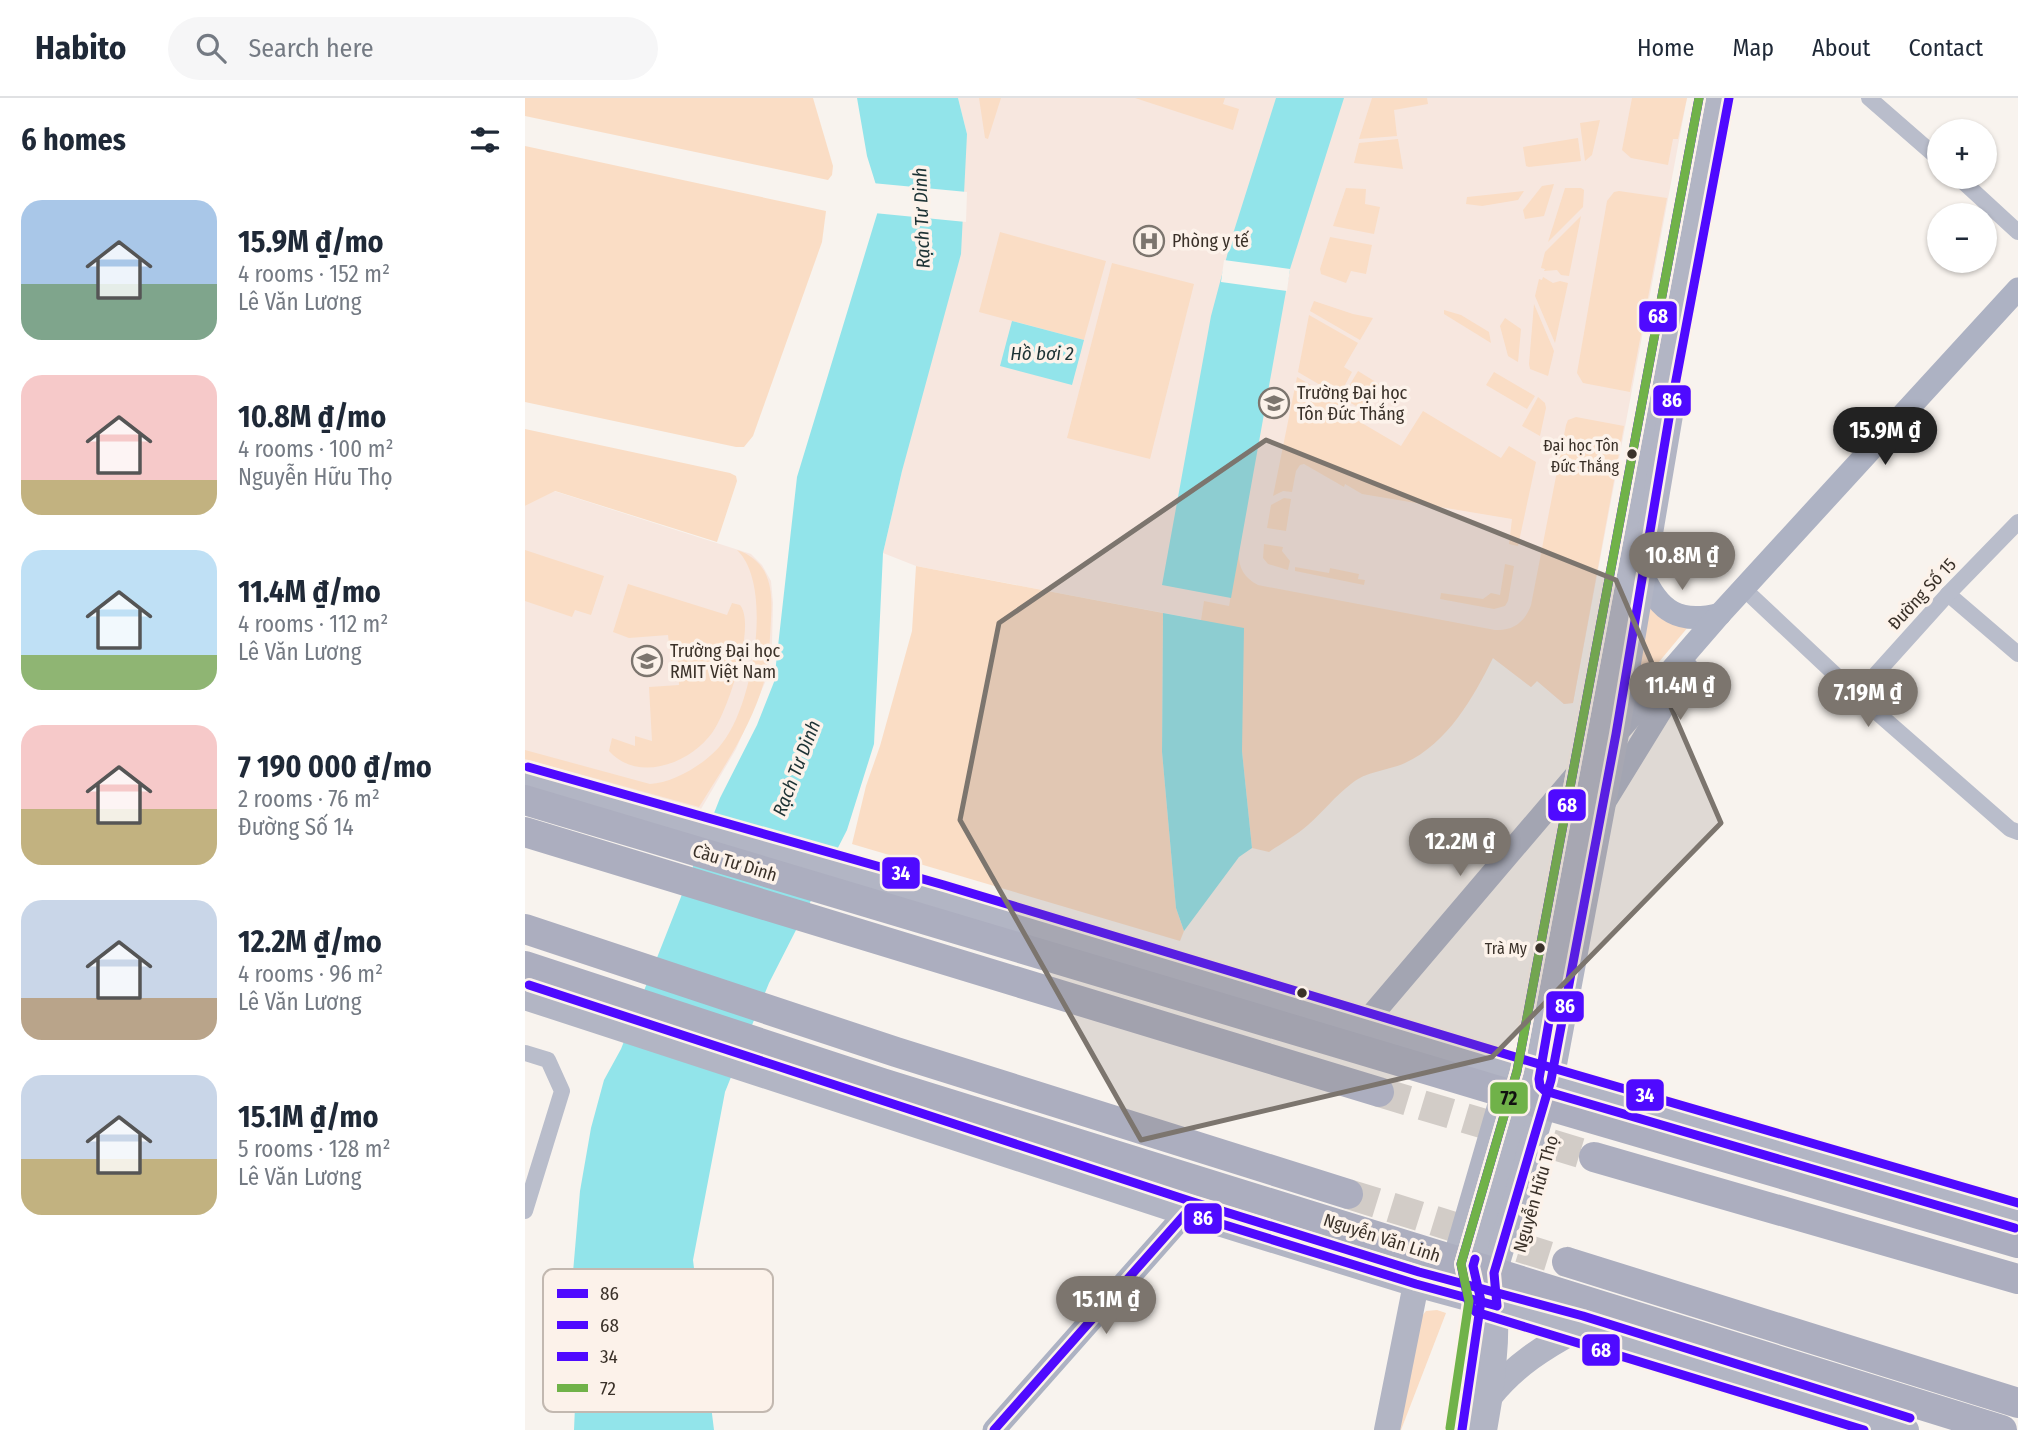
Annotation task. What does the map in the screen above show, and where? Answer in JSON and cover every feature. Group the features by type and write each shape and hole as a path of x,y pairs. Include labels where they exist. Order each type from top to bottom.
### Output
{"highway":[{"name":"Cầu Tư Dinh","path":"534,792 935,909"},
{"name":"Cầu Tư Dinh","path":"528,833 1379,1092"},
{"path":"935,909 2018,1244"},
{"path":"525,929 896,1052 1348,1194"},
{"path":"525,966 877,1096"},
{"name":"Nguyễn Văn Linh","path":"877,1096 1483,1270 2002,1430"},
{"path":"1594,1157 2018,1279"},
{"path":"1567,1262 2018,1402"}],"main road":[{"name":"Nguyễn Hữu Thọ","path":"1462,1430 1489,1303 1483,1270 1535,1093 1588,761 1711,98"},
{"name":"Nguyễn Hữu Thọ","path":"1484,1430 1490,1396 1489,1303 1483,1270 1535,1093 1602,805 1670,412 1729,98"},
{"path":"935,909 1365,1023 1535,1093 2018,1216"},
{"path":"525,997 877,1096"},
{"name":"Nguyễn Văn Linh","path":"877,1096 1186,1213 1416,1284 1579,1328 1906,1430"},
{"path":"1387,1430 1416,1284 1483,1270"},
{"path":"1490,1396 1520,1363 1579,1328"}],"street":[{"path":"1869,98 1927,149"},
{"path":"1971,189 2018,232"},
{"path":"1615,734 1720,614 2018,289"},
{"name":"Đường Số 15","path":"1857,695 1948,594 2018,522"},
{"path":"1643,575 1652,595 1674,613 1688,618 1720,614"},
{"path":"1744,589 1857,695 2010,829 2018,832"},
{"path":"1948,594 2018,654"},
{"path":"1602,805 1720,614"},
{"path":"1365,1023 1588,761"},
{"path":"525,1053 548,1060 562,1091 531,1175 525,1212"},
{"path":"994,1430 1186,1213"}],"highlighted area":[{"path":"1266,440 1616,580 1721,823 1492,1057 1141,1140 960,820 999,623"}],"shaded area":[{"path":"525,98 813,98 833,166 832,175 828,180 525,116"},
{"name":"Trường Đại học Tôn Đức Thắng","path":"958,98 1687,98 1573,703 1564,704 1537,681 1531,687 1493,658 1201,620 916,566 883,553 902,471 967,134"},
{"path":"979,98 1001,98 988,139 985,138"},
{"path":"1135,98 1225,98 1223,104 1239,109 1233,130"},
{"path":"1372,98 1427,98 1428,104 1394,110 1397,136 1359,139"},
{"path":"1632,98 1687,98 1678,139 1673,139 1668,165 1631,158 1622,150"},
{"path":"1600,120 1592,155 1585,161 1580,123"},
{"path":"1578,138 1581,161 1526,166 1523,147"},
{"path":"1398,139 1403,169 1354,163 1359,143"},
{"path":"525,146 826,211 822,242 753,436 744,447 525,402"},
{"path":"1554,184 1544,216 1525,219 1523,210 1542,186"},
{"path":"1346,188 1366,189 1365,204 1380,207 1374,234 1333,226"},
{"path":"1565,188 1584,190 1583,207 1548,242"},
{"path":"1524,191 1518,200 1482,206 1466,204 1467,197"},
{"path":"1614,192 1667,198 1630,392 1583,383 1577,373 1607,201"},
{"path":"1673,207 1680,209 1665,289 1657,288"},
{"path":"1581,216 1569,276 1561,275 1557,270 1544,271 1545,269 1541,268 1545,252"},
{"path":"1000,232 1106,261 1084,340 979,312"},
{"path":"1330,237 1372,245 1366,274 1351,271 1346,283 1321,274 1320,269"},
{"path":"1112,263 1194,284 1150,459 1067,438"},
{"path":"1543,277 1553,283 1568,283 1555,343 1535,296 1539,279 1542,280"},
{"path":"1656,294 1664,295 1649,378 1641,377"},
{"path":"1314,301 1373,318 1360,340 1310,311"},
{"path":"1534,304 1554,351 1548,376 1530,369 1529,364"},
{"path":"1444,310 1461,315 1489,332 1491,343 1444,314"},
{"path":"1309,315 1358,343 1344,367 1352,372 1339,396 1298,372"},
{"path":"1505,318 1521,329 1518,362 1508,356 1500,326"},
{"path":"1358,371 1379,384 1363,410 1342,398"},
{"path":"1494,372 1535,396 1527,409 1486,385"},
{"path":"1297,377 1358,412 1355,419 1401,446 1423,411 1501,458 1509,446 1536,462 1518,546 1509,544 1512,519 1362,494 1304,464 1296,471 1292,492 1283,491 1273,496"},
{"path":"1538,397 1545,403 1546,408 1540,436 1522,426"},
{"path":"1576,417 1624,426 1573,703 1564,704 1537,681 1531,687 1493,658 1468,704 1434,744 1405,763 1357,780 1304,829 1269,852 1252,848 1242,751 1201,620 1204,601 1229,606 1239,550 1242,571 1258,585 1495,630 1513,627 1522,621 1531,605 1566,425 1568,420"},
{"path":"525,429 736,476 737,481 717,542 555,491 525,506"},
{"path":"1625,469 1633,470 1617,556 1609,554"},
{"name":"Trường Đại học RMIT Việt Nam","path":"554,491 751,554 762,565 771,581 772,644 767,678 736,749 701,809 525,761 525,506"},
{"path":"1284,498 1291,499 1286,531 1267,528 1271,505"},
{"path":"1264,544 1283,547 1282,551 1290,561 1288,570 1268,564 1263,558"},
{"path":"525,550 604,576 591,615 575,610 572,617 525,601"},
{"path":"737,550 757,561 770,587 770,641 765,678 745,728 699,807 525,759 525,750 650,784 680,776 717,750 734,724 743,701 755,645 755,589 748,567"},
{"path":"1505,564 1514,566 1505,606 1494,609 1440,599 1441,593 1483,599 1491,593 1500,595"},
{"path":"916,566 1163,613 1162,752 1176,908 1184,931 1180,941 852,844 866,786 912,631"},
{"path":"1295,567 1329,573 1330,568 1359,574 1358,579 1365,580 1364,585 1295,571"},
{"path":"1604,582 1611,584 1593,677 1586,676"},
{"path":"628,584 727,615 732,603 740,605 744,615 743,649 732,689 718,723 702,744 677,761 663,766 634,766 621,761 609,751 612,738 635,746 635,736 652,741 649,687 679,685 678,660 671,661 668,635 629,638 613,632"},
{"path":"1649,603 1688,627 1634,692"},
{"path":"1426,1311 1446,1313 1401,1430 1398,1430 1419,1320"}],"water":[{"name":"Rạch Tư Dinh","path":"857,98 958,98 967,134 961,254 902,471 883,553 874,744 847,830 769,983 725,1092 693,1260 694,1269 573,1269 580,1191 591,1128 604,1080 621,1049 720,798 757,725 774,682 797,477 881,201 867,156"},
{"path":"1276,98 1344,98 1290,269 1231,598 1162,585 1211,316 1232,237"},
{"name":"Hồ bơi 2","path":"1012,321 1084,340 1072,385 1000,366"},
{"path":"1163,613 1244,628 1242,751 1252,848 1239,857 1184,931 1176,908 1162,752"},
{"path":"575,1412 712,1412 714,1430 574,1430"}],"pier":[{"path":"872,183 967,192 966,222 874,213 877,201"},
{"path":"1224,260 1290,269 1287,291 1221,282"}],"tunnel":[{"path":"1379,1092 1594,1157"},
{"path":"1348,1194 1567,1262"}],"transit line":[{"name":"68","path":"1699,98 1517,1071 1461,1264 1469,1305 1476,1312 1864,1430"},
{"name":"72","path":"1450,1428 1469,1301 1461,1264 1517,1071 1699,98"},
{"name":"86","path":"994,1430 1186,1213 1416,1284 1497,1306 1494,1273 1551,1080 1616,734 1670,412 1729,98"},
{"name":"34","path":"528,767 944,885 1532,1062 2018,1203"},
{"name":"34","path":"529,985 1190,1201 1419,1272 1583,1316 1910,1418"},
{"name":"68","path":"1551,1010 1539,1079 1540,1086 1545,1091 2015,1228"},
{"name":"86","path":"1462,1430 1481,1301 1473,1266 1475,1259"}],"place":[{"name":"Phòng y tế","path":"1149,241"},
{"name":"Trường Đại học Tôn Đức Thắng","path":"1274,403"},
{"name":"Đại học Tôn Đức Thắng","path":"1632,454"},
{"name":"Trường Đại học RMIT Việt Nam","path":"647,661"},
{"name":"Trà My","path":"1540,948"}]}
